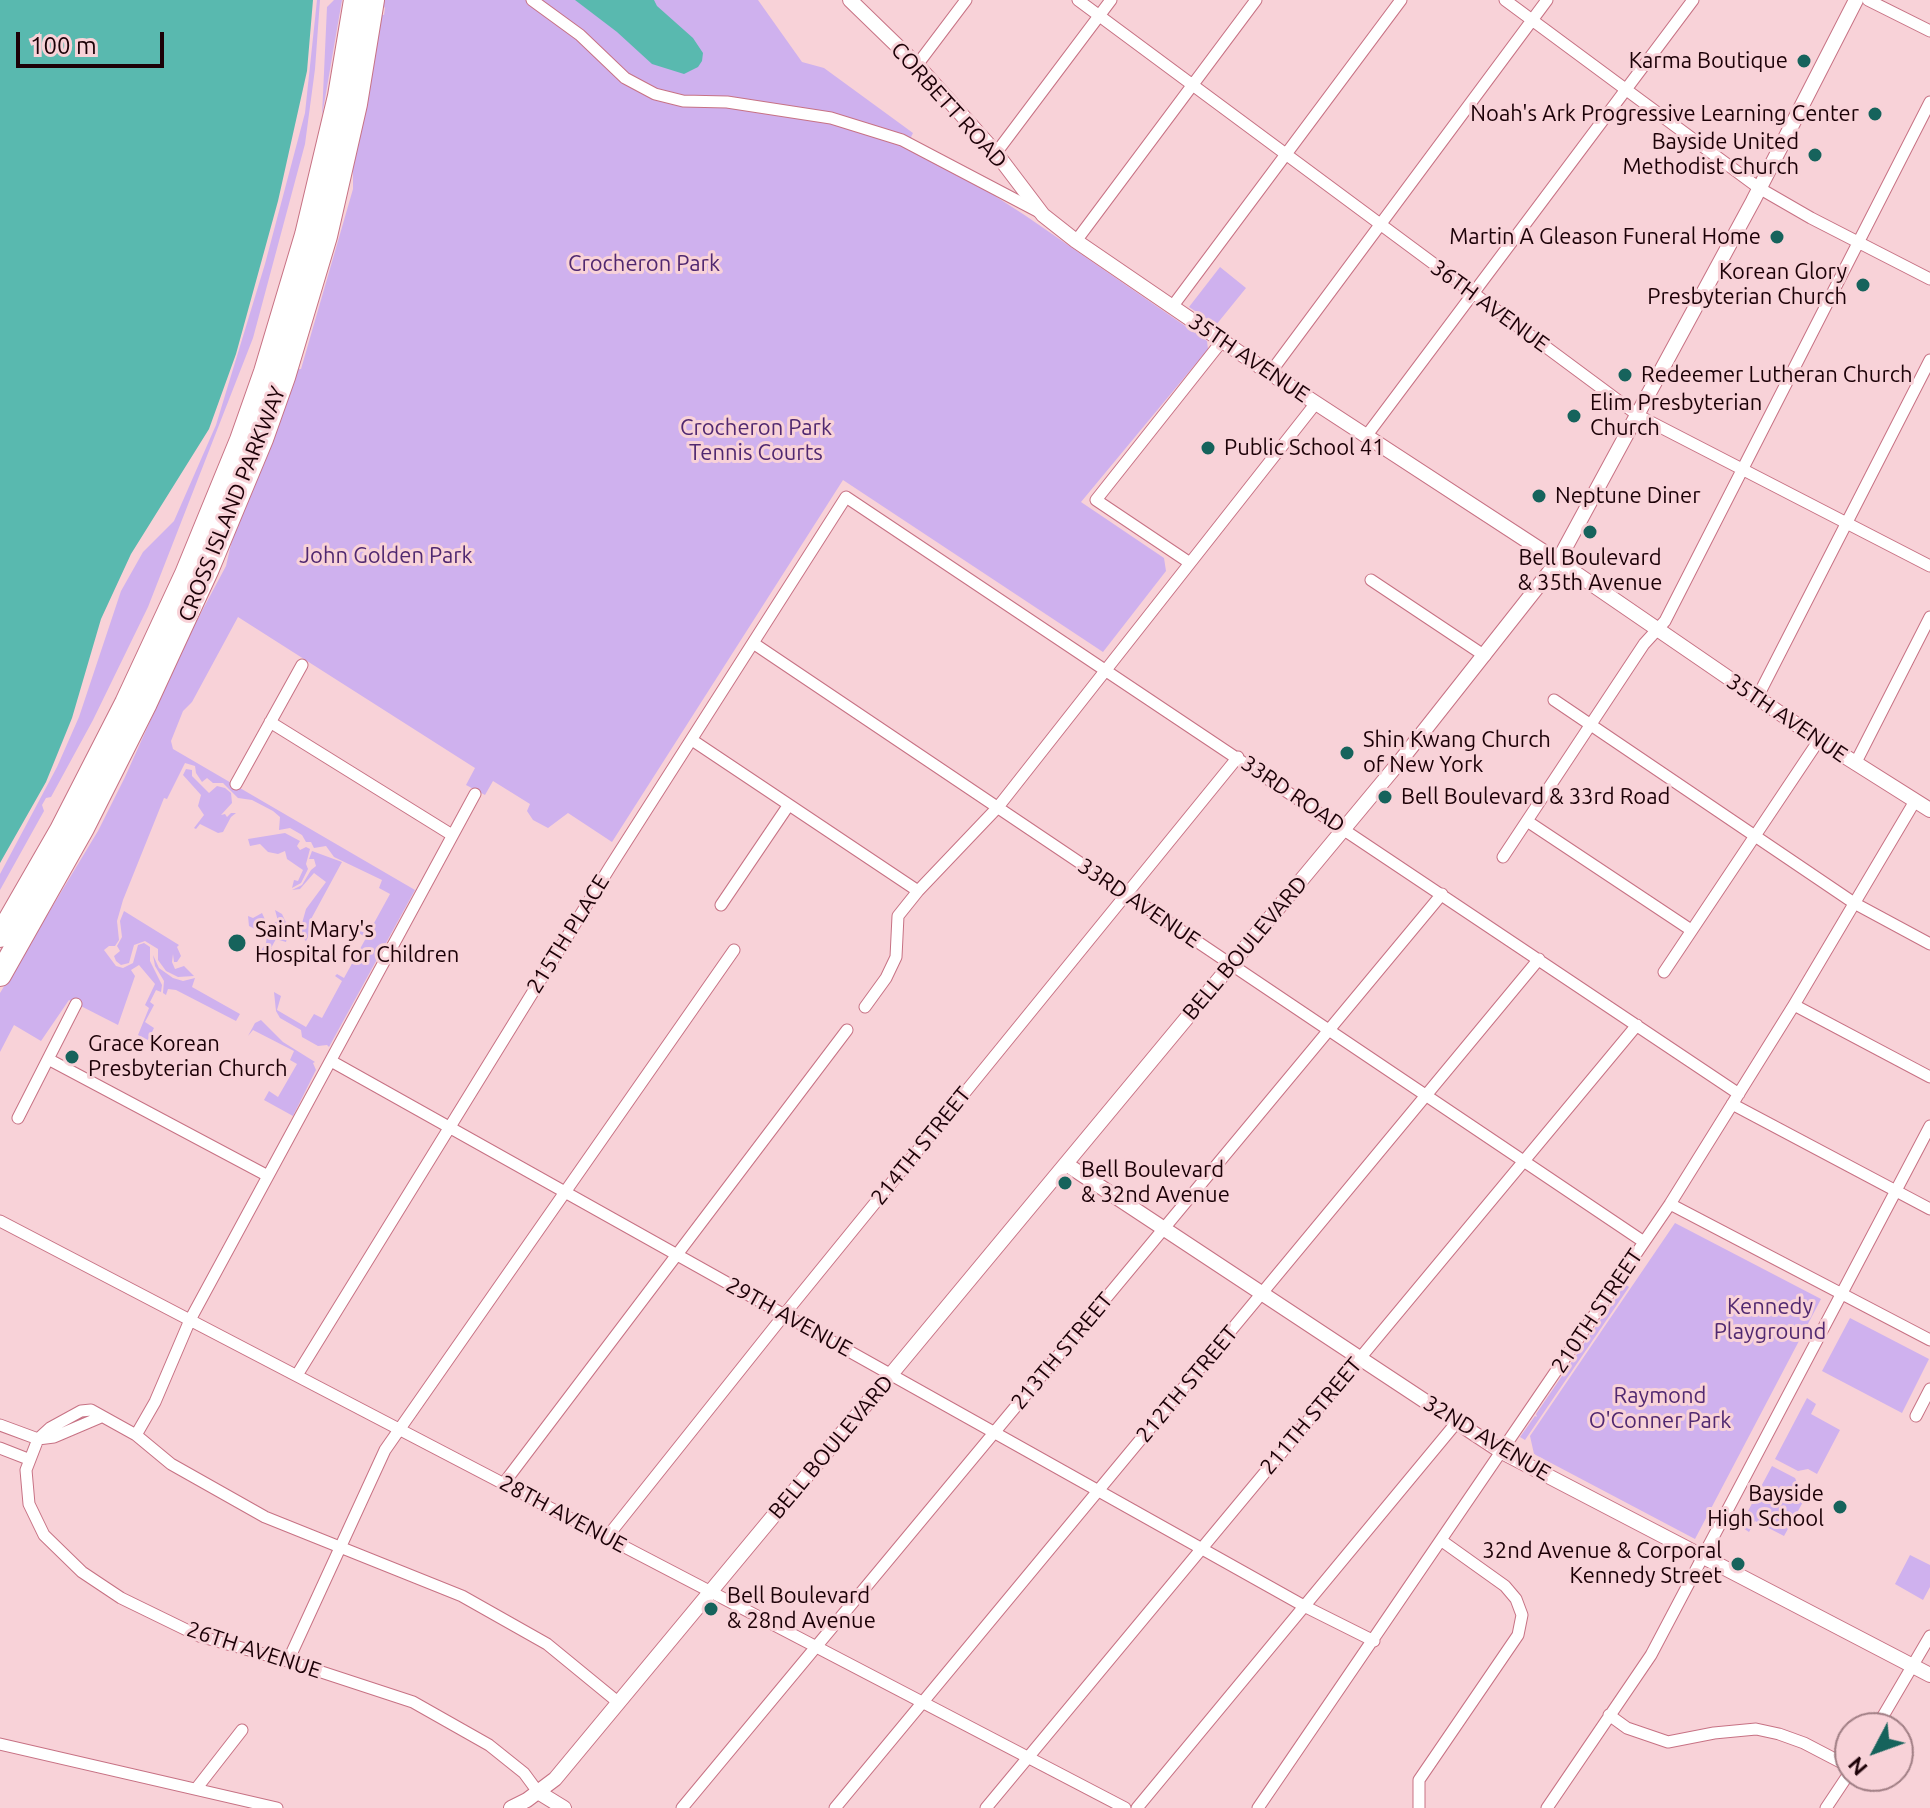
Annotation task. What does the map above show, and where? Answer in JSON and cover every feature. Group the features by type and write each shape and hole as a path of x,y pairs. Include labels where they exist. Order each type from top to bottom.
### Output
{"highway":[{"name":"CROSS ISLAND PARKWAY","path":"0,936 61,830 126,703 192,561 241,440 287,306 317,194 339,96 355,0"},
{"name":"CROSS ISLAND PARKWAY","path":"0,975 83,828 146,703 207,571 262,439 326,236 356,104 373,0"}],"street":[{"name":"35TH AVENUE","path":"532,0 580,35 625,78 655,94 683,101 727,102 831,118 902,140 1043,215 1222,341 1558,561 1855,764 1930,810"},
{"name":"CORBETT ROAD","path":"850,0 917,65 996,153 1043,215"},
{"path":"917,65 966,0"},
{"name":"36TH AVENUE","path":"1078,0 1639,416 1930,566"},
{"path":"996,153 1111,0"},
{"path":"1076,241 1256,0"},
{"path":"1172,307 1401,0"},
{"path":"1505,0 1759,188 1930,279"},
{"path":"1270,373 1547,0"},
{"path":"1367,435 1693,0"},
{"name":"BELL BOULEVARD","path":"511,1808 555,1779 619,1703 1344,829 1558,561 1639,416 1856,0"},
{"path":"1868,0 1930,31"},
{"path":"1503,857 1644,644 1665,621 1930,102"},
{"path":"1190,563 1096,500 1222,341"},
{"path":"1757,698 1930,360"},
{"path":"865,1007 886,978 896,957 898,916 998,807 1316,403"},
{"name":"215TH PLACE","path":"297,1375 626,841 846,497"},
{"name":"33RD ROAD","path":"846,497 1637,1025 1736,1099 1930,1209"},
{"path":"1371,580 1485,656"},
{"path":"1855,764 1930,617"},
{"name":"33RD AVENUE","path":"753,643 1644,1242"},
{"path":"236,784 302,665"},
{"path":"1554,700 1854,903 1930,944"},
{"path":"270,722 452,835"},
{"path":"692,740 918,891"},
{"path":"1664,972 1819,740"},
{"name":"214TH STREET","path":"607,1537 784,1314 1238,757"},
{"path":"136,1435 155,1402 190,1320 475,794"},
{"name":"210TH STREET","path":"1258,1808 1670,1204 1794,1005 1915,801"},
{"path":"721,905 788,806"},
{"path":"1527,821 1691,930"},
{"name":"213TH STREET","path":"682,1808 1442,894"},
{"path":"288,1661 385,1450 734,950"},
{"name":"212TH STREET","path":"835,1808 1539,959"},
{"path":"18,1118 76,1004"},
{"path":"1794,1005 1930,1077"},
{"name":"211TH STREET","path":"986,1808 1637,1025"},
{"path":"504,1483 847,1030"},
{"path":"48,1059 268,1176"},
{"name":"29TH AVENUE","path":"331,1061 1304,1606 1374,1641"},
{"path":"1547,1808 1651,1655 1930,1126"},
{"name":"32ND AVENUE","path":"1066,1164 1502,1452 1930,1675"},
{"path":"1670,1204 1930,1340"},
{"name":"28TH AVENUE","path":"0,1221 1125,1808"},
{"path":"1916,1416 1930,1389"},
{"path":"0,1425 38,1439 54,1437 101,1417 136,1435 171,1464 265,1517 462,1596 547,1644 619,1703"},
{"path":"1137,1808 1457,1422"},
{"path":"0,1448 28,1459 38,1439"},
{"name":"26TH AVENUE","path":"28,1459 29,1504 44,1535 82,1572 121,1598 199,1636 413,1702 489,1745 524,1773 538,1792 564,1808"},
{"path":"1419,1808 1419,1780 1518,1635 1522,1615 1516,1599 1505,1586 1442,1541"},
{"path":"1886,1712 1930,1636"},
{"path":"1609,1715 1627,1728 1668,1742 1756,1729 1804,1743 1834,1760"},
{"path":"196,1789 242,1730"},
{"path":"0,1744 277,1808"},
{"path":"538,1792 541,1808"}],"green space":[{"path":"317,0 320,0 315,69 305,144 253,338 148,607 93,720 51,797 46,798 42,805 44,811 0,890 0,874 57,767 79,717 121,591 143,552 174,521 216,425 265,264 305,113"},
{"path":"334,0 342,0 322,116 327,7"},
{"name":"Crocheron Park","path":"378,0 758,0 802,62 824,68 913,133 911,137 922,155 975,183 1026,216 1207,341 1208,349 1081,502 1164,558 1166,571 1103,652 843,480 612,842 568,813 548,828 533,820 527,811 530,804 493,781 485,795 466,785 475,768 238,617 192,702 183,711 171,741 173,749 415,890 329,1047 318,1046 302,1037 301,1030 280,1018 276,1011 274,992 281,996 277,1010 306,1027 314,1014 322,1018 342,981 335,976 344,978 366,938 360,931 368,934 390,894 379,888 382,880 334,857 326,846 314,848 311,842 306,842 302,835 290,828 279,830 280,817 273,811 252,800 238,798 223,783 213,783 207,778 202,782 195,766 185,763 167,799 164,798 123,900 117,921 119,940 115,946 104,950 116,966 123,968 133,963 138,945 144,943 150,947 150,961 162,985 161,992 156,990 150,1002 154,1005 145,1022 154,1028 148,1040 138,1035 149,1008 145,1005 155,984 139,965 131,970 135,976 118,1025 69,1000 41,1041 14,1025 0,1052 0,993 98,831 125,777 187,639 226,566 231,544 297,369 301,369 353,189 353,152 376,14 384,15 385,8"},
{"path":"1220,267 1246,288 1216,325 1189,307"},
{"path":"186,769 192,770 192,776 209,793 217,786 231,793 232,803 221,815 227,817 236,813 223,832 218,833 200,824 194,828 204,815 198,806 201,795 183,775"},
{"path":"285,833 300,841 297,846 300,850 310,849 306,864 308,869 301,883 292,888 294,880 298,881 303,870 287,859 285,851 278,854 268,852 260,844 250,846 248,839"},
{"path":"312,851 342,862 310,921 314,925 306,941 299,934 306,909 326,882 314,873 300,889 292,890 302,885 316,866 314,859 309,859"},
{"path":"275,910 282,914 289,929 286,942 276,939 271,948 277,952 273,959 259,954 267,935 249,926 248,916 253,918 262,913 268,926 278,921"},
{"path":"124,911 179,945 181,956 177,962 174,962 173,954 172,962 175,969 184,966 194,976 178,977 166,971 158,960 158,949 145,941 134,945 129,963 121,965 116,961 114,956 120,951 117,946 122,937 120,921"},
{"path":"153,955 159,968 173,978 183,981 195,978 192,987 240,1014 236,1021 176,990 168,989 166,995 163,993 164,981 155,966"},
{"path":"261,1020 283,1042 315,1062 316,1070 293,1116 264,1100 269,1091 278,1097 297,1064 290,1060 294,1051 253,1030 248,1036 255,1023"},
{"name":"Raymond O'Conner Park","path":"1675,1223 1821,1299 1695,1539 1534,1454 1530,1436"},
{"path":"1625,1284 1629,1287 1525,1440 1520,1437 1537,1417 1536,1414"},
{"path":"1850,1318 1929,1359 1902,1413 1822,1371"},
{"path":"1807,1398 1816,1404 1811,1414 1840,1430 1817,1474 1808,1469 1798,1471 1775,1459"},
{"path":"1772,1466 1795,1478 1799,1487 1808,1493 1784,1536 1755,1521 1749,1532 1740,1526"},
{"path":"1910,1555 1930,1565 1930,1587 1923,1600 1895,1584"}],"water":[{"path":"0,0 313,0 307,71 278,201 236,354 209,429 131,554 101,619 72,718 46,782 0,863"},
{"path":"575,0 654,0 693,38 703,53 702,61 698,67 684,74 652,64"}],"place":[{"name":"Karma Boutique","path":"1804,61"},
{"name":"Noah's Ark Progressive Learning Center","path":"1875,114"},
{"name":"Bayside United Methodist Church","path":"1815,155"},
{"name":"Martin A Gleason Funeral Home","path":"1777,237"},
{"name":"Korean Glory Presbyterian Church","path":"1863,285"},
{"name":"Redeemer Lutheran Church","path":"1625,375"},
{"name":"Elim Presbyterian Church","path":"1574,416"},
{"name":"Public School 41","path":"1208,448"},
{"name":"Neptune Diner","path":"1539,496"},
{"name":"Bell Boulevard & 35th Avenue","path":"1590,532"},
{"name":"Shin Kwang Church of New York","path":"1347,753"},
{"name":"Bell Boulevard & 33rd Road","path":"1385,797"},
{"name":"Saint Mary's Hospital for Children","path":"237,943"},
{"name":"Grace Korean Presbyterian Church","path":"72,1057"},
{"name":"Bell Boulevard & 32nd Avenue","path":"1065,1183"},
{"name":"Bayside High School","path":"1840,1507"},
{"name":"32nd Avenue & Corporal Kennedy Street","path":"1738,1564"},
{"name":"Bell Boulevard & 28nd Avenue","path":"711,1609"}],"park label":[{"name":"Crocheron Park Tennis Courts","path":"756,440"},
{"name":"John Golden Park","path":"386,556"},
{"name":"Kennedy Playground","path":"1770,1320"}]}
